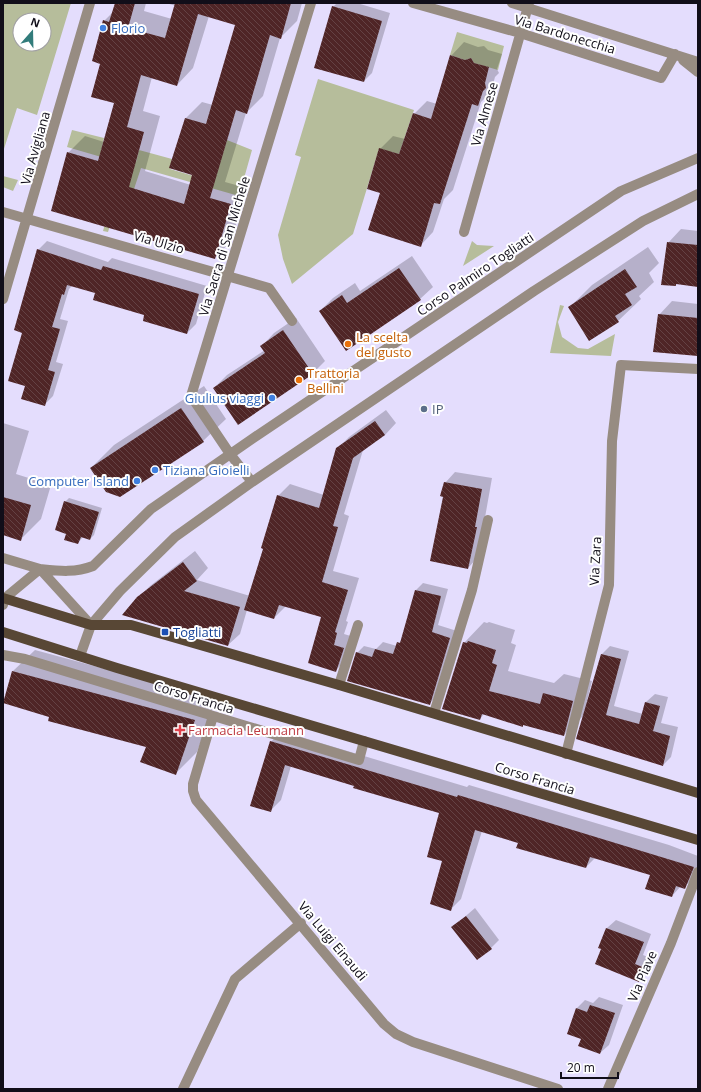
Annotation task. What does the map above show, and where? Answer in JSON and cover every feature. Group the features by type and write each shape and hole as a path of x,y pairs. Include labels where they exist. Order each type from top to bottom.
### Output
{"main road":[{"path":"4,600 91,624 131,625 434,713 698,793"},
{"name":"Corso Francia","path":"3,632 698,840"}],"street":[{"name":"Via Avigliana","path":"3,299 90,3"},
{"name":"Via Sacra di San Michele","path":"252,482 230,454 191,396 312,3"},
{"name":"Via Bardonecchia","path":"413,3 520,33 661,78 675,54"},
{"name":"Via Bardonecchia","path":"512,3 529,5 698,62"},
{"name":"Via Almese","path":"464,232 529,5"},
{"name":"Via Bardonecchia","path":"675,54 698,72"},
{"name":"Corso Palmiro Togliatti","path":"40,569 62,572 82,570 93,566 151,509 230,454 621,192 698,158"},
{"path":"80,656 91,624 120,591 175,537 252,482 528,295 643,221 698,194"},
{"name":"Via Ulzio","path":"3,212 269,288 292,321"},
{"name":"Via Zara","path":"566,754 609,585 612,441 621,365 698,370"},
{"path":"434,713 472,590 488,520"},
{"path":"3,558 40,569 91,624"},
{"path":"4,600 40,569"},
{"path":"339,685 358,625"},
{"name":"Corso Francia","path":"3,655 25,659 359,760 364,741"},
{"name":"Via Luigi Einaudi","path":"213,716 193,784 193,791 196,800 384,1024 396,1034 413,1042 558,1089"},
{"name":"Via Piave","path":"608,1089 671,943 698,872"},
{"path":"183,1089 235,979 301,924"}],"green space":[{"path":"3,3 71,3 37,115 17,108 3,152"},
{"path":"457,32 504,46 498,70 474,63 471,58 465,60 450,55"},
{"path":"318,79 414,110 399,154 379,149 353,234 292,284 283,259 278,235 301,157 295,155"},
{"path":"72,130 104,138 101,152 136,162 139,150 172,159 170,169 214,182 227,140 252,150 239,196 141,168 134,189 122,186 108,232 103,231 122,163 67,147"},
{"path":"3,176 18,180 13,191 3,187"},
{"path":"472,241 477,245 494,246 463,266"},
{"path":"560,305 564,306 558,322 562,337 578,348 588,349 615,334 611,356 550,353"}],"building":[{"path":"115,3 135,3 128,28 165,38 175,3 291,3 281,39 270,35 247,114 236,110 210,198 231,204 215,259 51,211 67,152 98,161 114,103 91,97 100,64 92,61 103,20 109,22","holes":["198,14 235,25 206,124 185,118 169,168 192,175 184,204 129,187 144,132 127,127 141,75 177,86"]},
{"path":"332,6 382,21 364,82 314,68"},
{"path":"450,55 465,60 471,58 474,63 489,67 485,83 486,88 483,91 478,106 472,104 440,204 434,203 421,247 368,230 380,193 367,189 379,148 399,154 413,113 431,119"},
{"path":"667,242 698,245 698,287 676,284 676,286 661,285"},
{"path":"37,249 101,270 103,266 199,294 187,334 143,321 144,315 93,300 95,293 67,285 64,295 62,294 52,327 60,329 48,370 55,372 45,406 21,399 25,386 8,381 22,333 14,330"},
{"path":"399,268 421,300 346,351 319,311 342,295 347,303"},
{"path":"625,269 637,287 625,294 632,305 615,316 619,322 589,341 568,307"},
{"path":"658,314 698,318 698,356 653,352"},
{"path":"283,330 313,374 238,425 213,388 265,353 260,346"},
{"path":"181,408 204,442 120,497 106,492 90,468"},
{"path":"375,421 385,435 353,458 333,526 338,527 322,582 348,590 335,632 337,633 334,645 344,648 336,672 308,663 321,617 279,605 274,619 244,610 263,549 261,548 277,495 319,508 336,448"},
{"path":"444,482 482,489 475,527 477,527 468,569 430,561 443,497 440,496"},
{"path":"3,497 31,505 21,541 3,535"},
{"path":"64,501 99,512 90,540 81,537 78,544 64,540 66,534 55,530"},
{"path":"183,562 197,581 184,591 240,607 228,646 122,615 137,597"},
{"path":"415,590 441,596 432,632 450,638 430,705 347,681 356,652 372,657 375,649 393,654 397,642 400,643"},
{"path":"468,641 496,650 492,663 497,665 489,691 540,704 543,693 573,701 564,736 523,725 523,727 482,714 480,720 442,709 463,642 467,643"},
{"path":"601,654 621,659 606,715 639,724 645,702 660,706 653,731 670,736 663,766 576,739"},
{"path":"12,671 195,720 176,775 140,762 146,747 48,721 49,717 3,703"},
{"path":"270,741 457,797 458,795 694,867 685,889 676,886 672,897 645,889 650,875 590,857 586,868 516,848 518,843 475,830 451,911 430,904 442,861 427,857 439,813 353,788 354,786 285,765 271,812 250,806"},
{"path":"466,916 492,949 477,960 451,927"},
{"path":"606,928 644,942 635,964 645,968 639,982 595,964 601,949 598,948"},
{"path":"590,1005 615,1013 600,1054 578,1046 581,1039 567,1034 576,1008 587,1012"}],"place":[{"name":"Florio","path":"103,28"},
{"name":"La scelta del gusto","path":"348,344"},
{"name":"Trattoria Bellini","path":"299,380"},
{"name":"Giulius viaggi","path":"272,398"},
{"name":"IP","path":"424,409"},
{"name":"Tiziana Gioielli","path":"155,470"},
{"name":"Computer Island","path":"137,481"},
{"name":"Togliatti","path":"165,632"},
{"name":"Farmacia Leumann","path":"180,730"}]}
